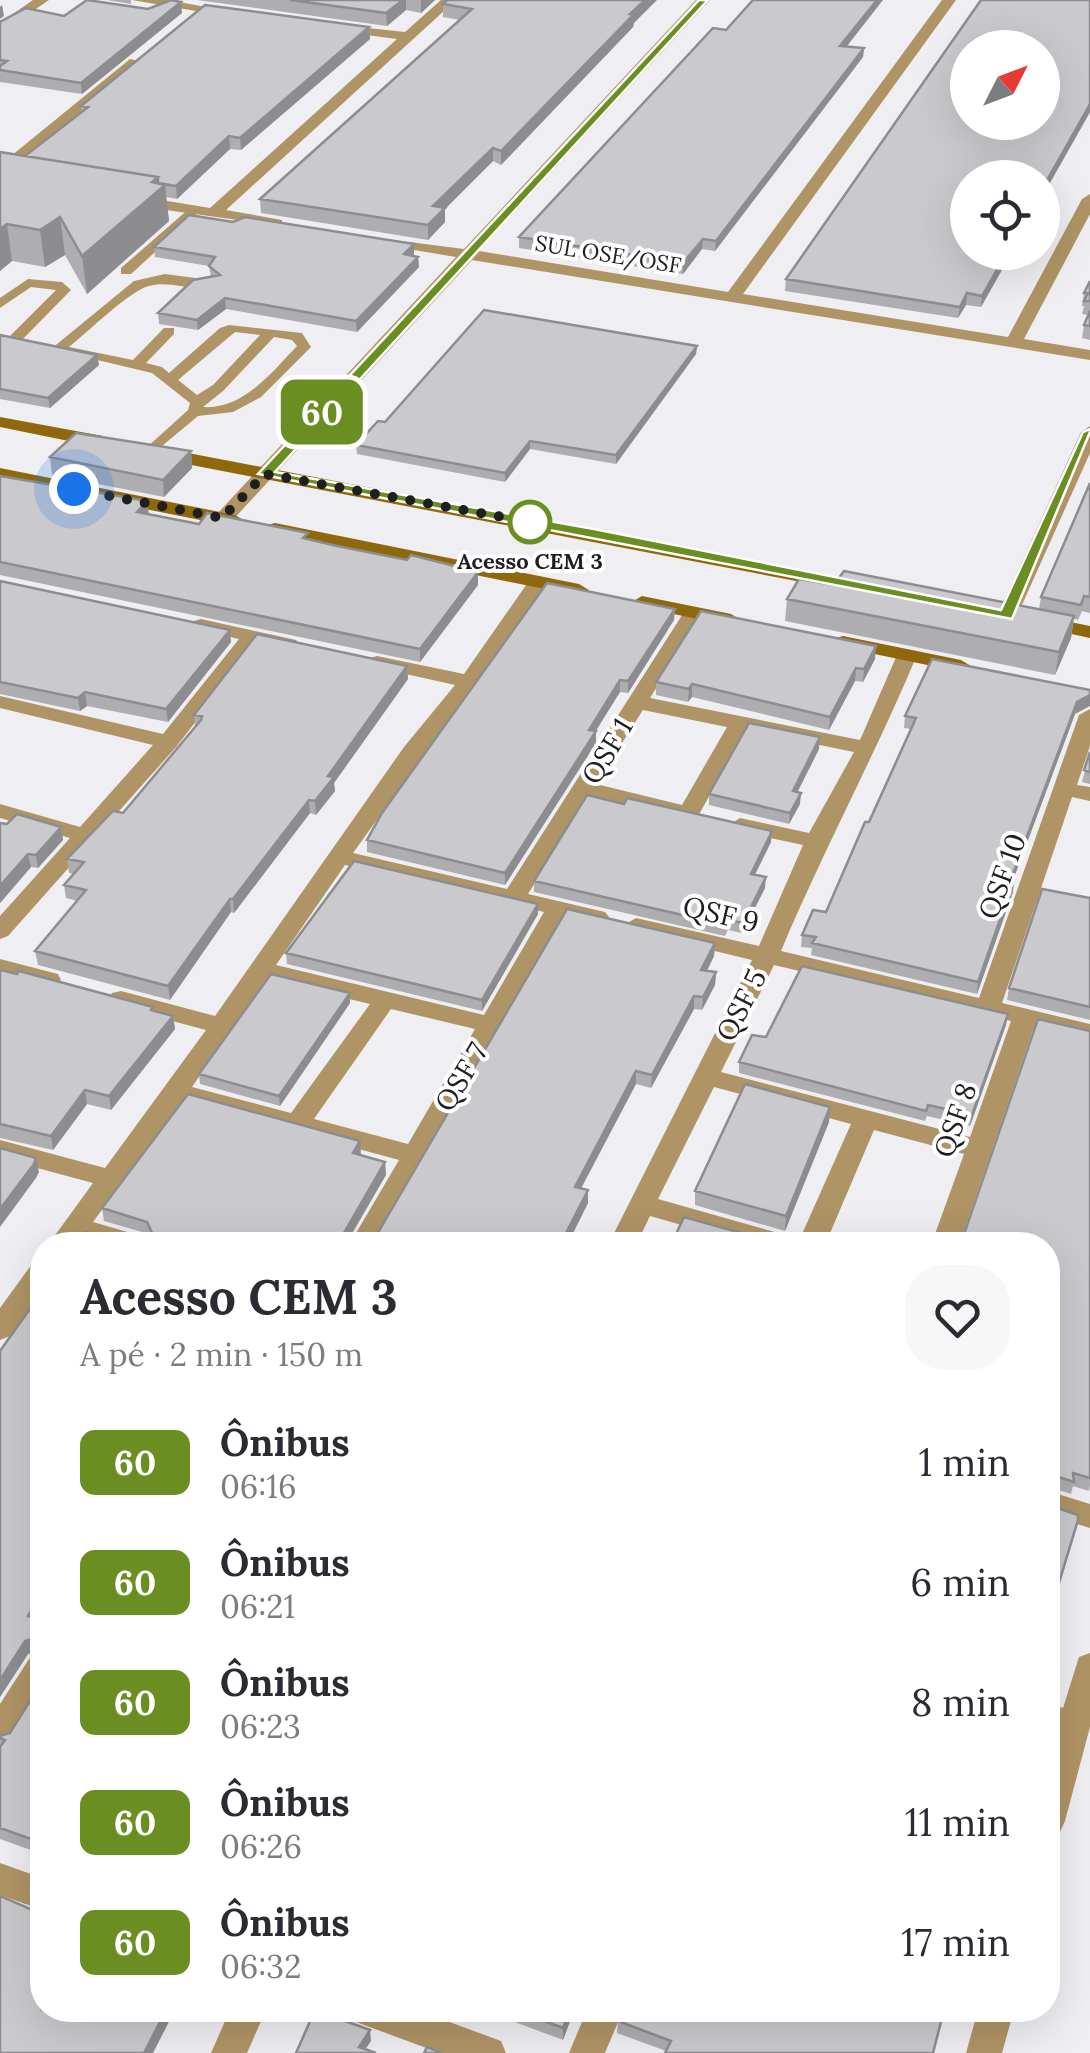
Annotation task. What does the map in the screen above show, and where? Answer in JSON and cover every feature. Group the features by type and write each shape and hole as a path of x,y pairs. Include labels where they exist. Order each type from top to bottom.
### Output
{"street":[{"path":"0,28 42,0"},
{"path":"214,213 449,0"},
{"path":"222,518 703,0"},
{"path":"732,298 949,0"},
{"path":"135,5 173,5 239,14"},
{"path":"188,20 202,9"},
{"path":"312,24 410,37"},
{"path":"0,176 146,54"},
{"path":"0,176 20,182"},
{"path":"117,197 292,226"},
{"path":"1013,343 1090,199"},
{"name":"SUL OSE/OSF","path":"369,238 1090,355"},
{"path":"0,422 881,591"},
{"path":"1090,432 998,614 1090,632"},
{"path":"0,474 751,624"},
{"path":"71,1232 262,970 412,752 468,682 538,582"},
{"path":"636,702 693,612"},
{"path":"178,620 304,647"},
{"path":"0,931 168,742 252,636"},
{"path":"829,640 983,670"},
{"name":"QSF 5","path":"628,1232 767,955 816,841 867,748 907,655"},
{"path":"358,658 468,682"},
{"path":"0,702 168,742"},
{"name":"QSF 1","path":"514,897 636,702 867,748"},
{"name":"QSF 10","path":"988,1007 1090,714"},
{"path":"705,816 740,722"},
{"path":"584,788 816,841"},
{"path":"1065,789 1090,794"},
{"path":"0,811 83,834"},
{"name":"QSF 9","path":"339,857 1090,1032"},
{"path":"1029,888 1060,895"},
{"name":"QSF 7","path":"370,1232 558,908"},
{"path":"0,967 222,1026"},
{"path":"262,970 492,1025"},
{"path":"298,1123 385,1000"},
{"name":"QSF 8","path":"950,1232 1025,1017"},
{"path":"704,1076 980,1148"},
{"path":"176,1091 414,1155"},
{"path":"817,1232 868,1117"},
{"path":"0,1150 112,1179"},
{"path":"642,1204 740,1232"},
{"path":"0,1330 30,1288"},
{"path":"1060,1507 1090,1516"},
{"path":"1061,1721 1090,1667"},
{"path":"0,1732 30,1685"},
{"path":"0,1878 30,1889"},
{"path":"229,2053 243,2022"},
{"path":"402,2022 488,2053"},
{"path":"587,2053 601,2022"},
{"path":"984,2053 993,2022"}],"lane":[{"path":"126,271 195,210"},
{"path":"29,344 139,284 165,278 211,284"},
{"path":"0,304 28,283 56,285 64,290 29,344"},
{"path":"170,380 225,331 244,328 297,336 304,347 250,400 199,409"},
{"path":"136,364 169,331"},
{"path":"156,453 272,332"},
{"path":"29,344 157,370 199,409"}],"building":[{"path":"87,0 148,9 171,0 181,2 81,83 0,70 7,61 0,60 0,22 26,8 64,16"},
{"path":"290,0 403,0 386,13"},
{"path":"447,0 645,0 501,151 493,148 433,206 445,208 428,225 260,199 472,9 443,4"},
{"path":"753,0 877,0 840,46 864,48 716,241 703,239 683,263 519,237 713,28 726,30"},
{"path":"981,0 1090,0 1090,104 1058,160 950,160 950,270 997,270 982,296 967,293 960,307 786,279 950,44 950,140 1060,140 1060,30 960,30"},
{"path":"205,5 369,27 240,138 229,136 176,186 158,183 158,177 25,156 88,107 81,106"},
{"path":"0,152 158,177 152,182 165,185 82,256 60,217 40,230 7,224 0,229"},
{"path":"189,215 233,222 245,217 414,244 404,254 418,257 356,321 225,298 197,320 158,313 193,280 220,275 209,266 215,257 154,247"},
{"path":"1090,281 1090,301 1084,301 1088,293 1084,293"},
{"path":"484,310 697,346 616,455 530,441 505,473 356,445 378,421 385,422"},
{"path":"0,335 97,355 48,398 0,389"},
{"path":"76,433 191,451 163,480 50,457"},
{"path":"0,476 147,501 137,512 199,524 207,513 308,533 303,538 337,546 407,560 411,555 478,572 420,649 0,562"},
{"path":"1090,483 1090,597 1084,596 1081,605 1041,597"},
{"path":"844,571 1074,616 1059,652 787,599 799,579 834,585"},
{"path":"0,581 230,630 166,709 85,692 78,698 0,682"},
{"path":"547,583 675,609 628,681 620,680 589,730 596,731 505,873 367,840 382,813"},
{"path":"701,611 876,646 864,669 856,668 830,717 692,684 689,689 656,682"},
{"path":"257,634 407,666 328,776 334,777 315,801 309,800 230,899 168,986 35,951 86,890 64,885 84,862 67,859 113,811 123,813 201,720 202,716 194,715"},
{"path":"932,659 1090,690 1090,695 1077,702 1011,879 1014,880 978,982 812,943 816,937 802,935 813,910 826,912 865,822 869,822 916,718 905,716"},
{"path":"749,723 820,737 793,791 801,793 790,813 709,794"},
{"path":"587,795 624,804 627,798 772,831 751,874 766,877 743,923 729,920 726,925 534,881"},
{"path":"17,814 61,827 36,855 28,854 0,886 0,823 7,824"},
{"path":"354,861 538,904 482,1000 286,953"},
{"path":"1042,889 1090,898 1090,1007 1009,988"},
{"path":"567,909 715,943 701,970 716,972 703,997 694,996 652,1075 636,1071 575,1187 588,1190 567,1232 378,1232"},
{"path":"802,966 1008,1014 972,1115 928,1105 926,1111 739,1062 752,1035 766,1037"},
{"path":"0,970 17,974 19,971 153,1007 151,1010 173,1016 109,1096 85,1090 51,1136 0,1124"},
{"path":"271,974 350,993 279,1096 199,1074"},
{"path":"1038,1019 1090,1031 1090,1478 1073,1473 1074,1482 1060,1478 1060,1232 965,1232"},
{"path":"745,1084 830,1107 786,1216 695,1191"},
{"path":"188,1094 360,1141 353,1153 385,1162 345,1232 152,1232 147,1222 102,1208"},
{"path":"0,1148 36,1158 0,1209"},
{"path":"684,1217 738,1232 677,1232"},
{"path":"30,1309 30,1639 25,1641 0,1680 0,1351"},
{"path":"1060,1509 1078,1515 1060,1579"},
{"path":"30,1701 30,1839 0,1828 0,1747 5,1740 0,1736 10,1733"},
{"path":"0,1896 30,1909 30,2022 160,2022 144,2053 0,2053"},
{"path":"310,2022 348,2022 370,2030 359,2047 376,2053 296,2053"},
{"path":"621,2022 941,2022 933,2053 665,2053 671,2041"}],"bus line":[{"name":"60","path":"703,0 265,474 1007,616 1090,432"}],"place":[{"name":"Acesso CEM 3","path":"530,522"}],"route":[{"path":"74,489 222,518 265,474 530,522"}]}
